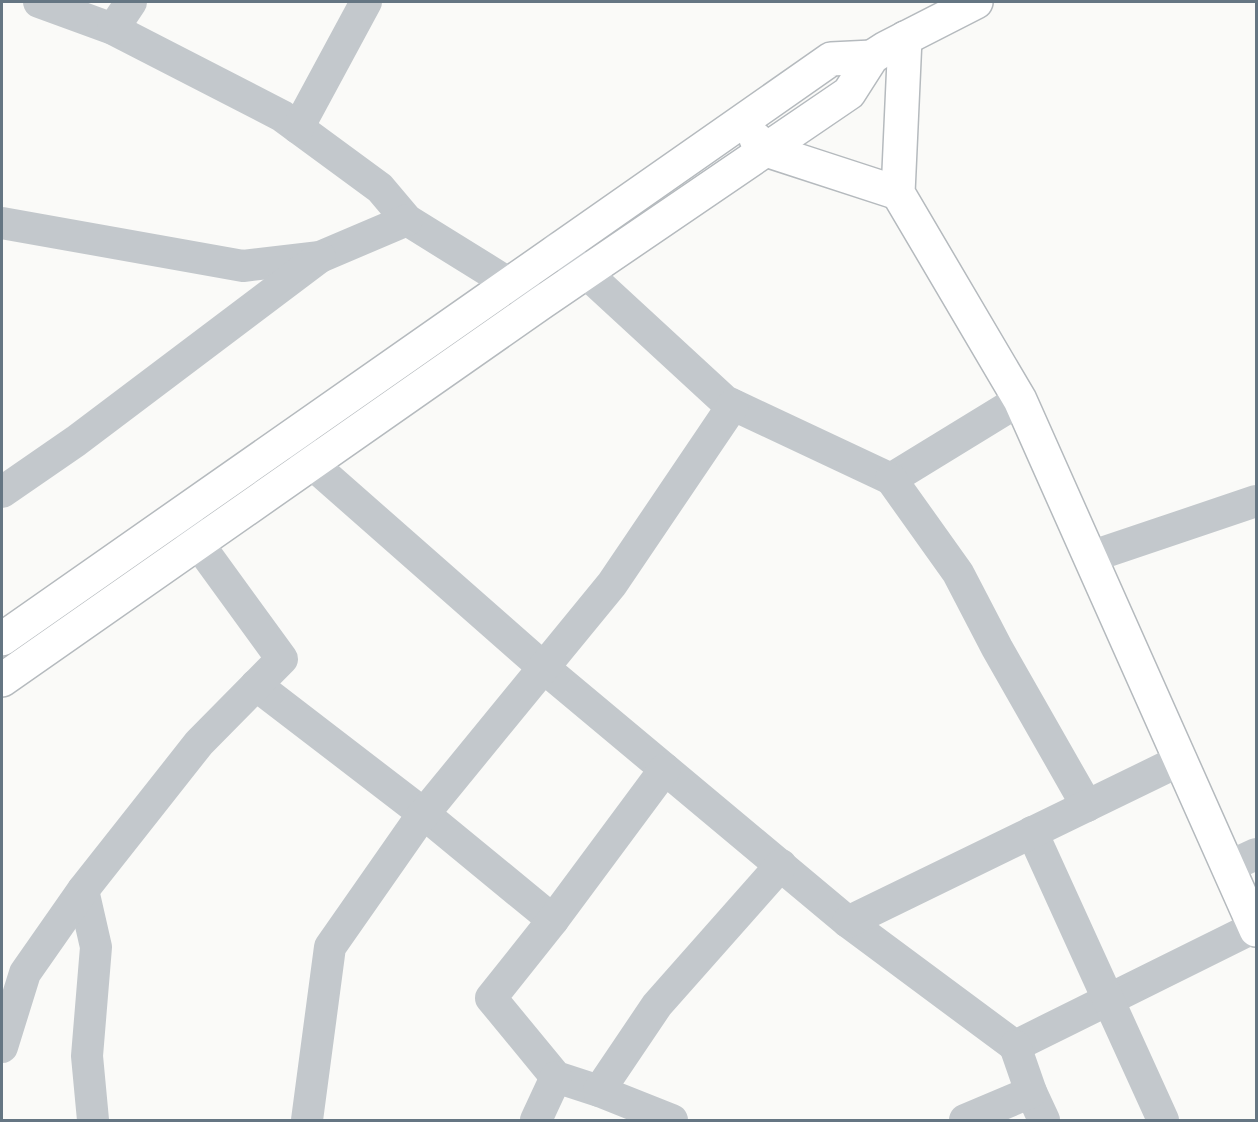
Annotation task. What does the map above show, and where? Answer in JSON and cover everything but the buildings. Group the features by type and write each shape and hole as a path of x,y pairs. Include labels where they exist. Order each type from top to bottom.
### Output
{"main road":[{"path":"2,639 831,59 872,57 976,2"},
{"path":"905,38 898,193 1020,400 1181,760 1242,860 1256,929"},
{"path":"2,680 585,272 849,93 872,57"},
{"path":"742,121 766,150 898,193"}],"street":[{"path":"39,2 113,29 282,116 380,188 406,220 541,303"},
{"path":"113,29 131,2"},
{"path":"298,128 366,2"},
{"path":"2,492 76,441 321,257 406,220"},
{"path":"2,224 243,266 321,257"},
{"path":"557,249 725,401 891,479 958,573 997,648 1087,806"},
{"path":"891,479 1020,400"},
{"path":"307,1120 330,947 424,814 612,584 733,405"},
{"path":"294,434 311,463 544,668 848,922 1016,1046 1031,1092 1044,1120"},
{"path":"1090,557 1257,501"},
{"path":"2,1047 25,973 83,890 199,743 282,659 197,542 181,514"},
{"path":"256,685 424,814 553,920"},
{"path":"848,922 1181,760"},
{"path":"663,1119 600,1091 556,1077 491,998 553,920 665,769"},
{"path":"1032,832 1163,1120"},
{"path":"600,1091 657,1005 780,865"},
{"path":"83,890 96,947 87,1056 93,1120"},
{"path":"1016,1046 1256,929"},
{"path":"536,1120 556,1077"},
{"path":"965,1120 1031,1092"}]}
